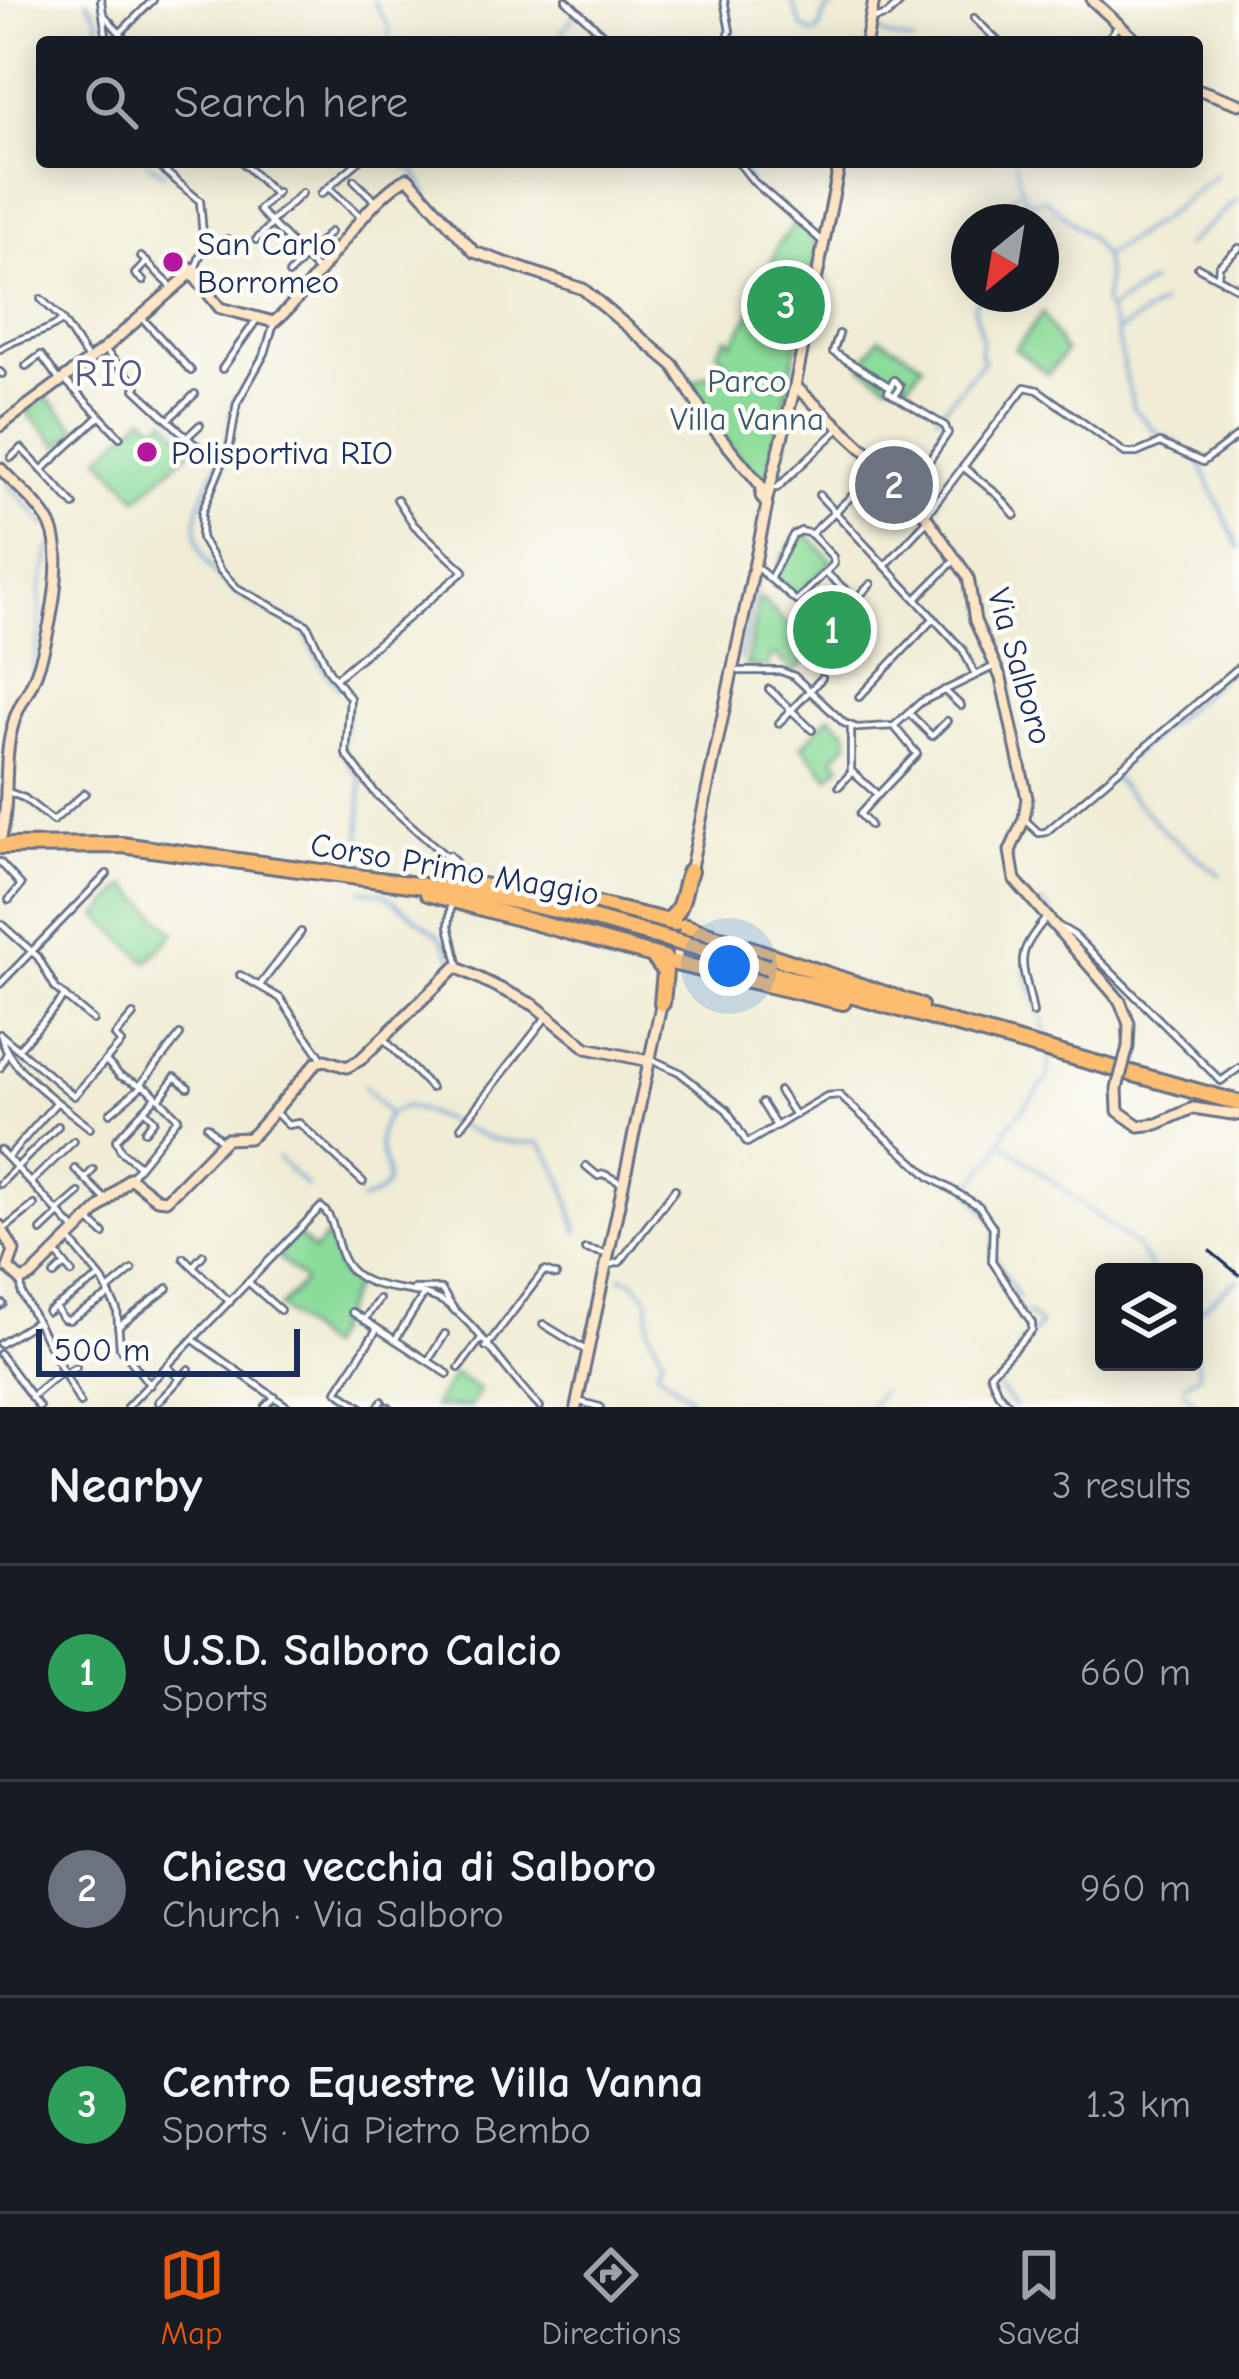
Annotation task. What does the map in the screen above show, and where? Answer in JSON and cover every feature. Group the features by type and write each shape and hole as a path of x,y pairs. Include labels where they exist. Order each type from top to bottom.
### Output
{"highway":[{"name":"Corso Primo Maggio","path":"0,849 121,851 507,898 1239,1103"},
{"path":"676,923 673,919 690,872"},
{"path":"405,885 504,887 676,923 883,991 950,1020"},
{"path":"405,885 666,960 863,1006 950,1020"},
{"path":"662,1003 666,960"},
{"name":"Corso Primo Maggio","path":"950,1020 1188,1083 1239,1103"}],"street":[{"path":"101,0 106,36"},
{"path":"122,31 153,0"},
{"path":"566,0 605,36"},
{"path":"724,0 729,36"},
{"path":"868,36 874,0"},
{"path":"874,19 903,0"},
{"path":"1092,0 1131,36"},
{"path":"103,15 125,36"},
{"path":"974,18 993,36"},
{"path":"1111,36 1119,25"},
{"path":"1203,91 1239,104"},
{"path":"0,426 104,349 193,273 203,252 200,201 161,168"},
{"path":"248,168 276,193 259,210 320,272"},
{"path":"321,194 352,168"},
{"path":"743,168 823,242"},
{"path":"690,872 736,670 767,493 798,392 839,168"},
{"path":"223,369 320,272 402,180 410,178 474,252 584,289 673,365 710,424 767,493"},
{"path":"354,180 379,204"},
{"path":"330,189 364,219"},
{"path":"256,240 302,194"},
{"path":"289,274 330,232"},
{"path":"203,252 226,239"},
{"path":"1218,276 1219,266 1239,248"},
{"path":"142,281 134,274 144,260 173,288"},
{"path":"1198,267 1239,289"},
{"path":"193,273 220,308 266,321"},
{"path":"41,299 88,359"},
{"path":"141,317 191,370"},
{"path":"0,349 23,334 42,335 62,321"},
{"path":"266,321 270,337 237,403 202,512 204,547 237,588 307,625 350,698 346,754 376,794 450,860 452,880"},
{"path":"838,334 833,352 889,386 894,380 900,384 895,396 945,426 948,433 908,488"},
{"path":"104,349 153,410 170,418 187,437 220,460"},
{"path":"26,366 41,355 120,437"},
{"path":"885,566 928,518 1019,392 1028,387 1124,453 1164,443 1198,462 1239,435"},
{"name":"Via Salboro","path":"798,392 908,488 969,581 975,621 997,666 1026,790 1011,868 1018,885 1124,1008 1128,1046 1117,1088 1118,1111 1139,1126 1151,1126 1181,1111 1239,1103"},
{"path":"170,418 195,394"},
{"path":"42,470 100,416"},
{"path":"187,437 200,425"},
{"path":"767,493 841,427"},
{"path":"11,458 22,448 74,505"},
{"path":"906,461 923,472"},
{"path":"0,467 45,516 57,556 41,659 12,725 5,770 9,806 0,849 21,885 9,900"},
{"path":"963,467 1015,515"},
{"path":"811,534 882,468"},
{"path":"819,495 963,650 975,674"},
{"path":"335,679 464,571 414,525 397,499"},
{"path":"754,565 770,579 796,601 834,559 811,534 801,531 792,537 770,579"},
{"path":"917,598 957,559"},
{"path":"826,573 856,599 871,584"},
{"path":"859,698 934,618"},
{"path":"736,670 788,673 851,727 894,726 944,690 997,666"},
{"path":"1024,819 1040,833 1046,832 1239,667"},
{"path":"779,723 822,678"},
{"path":"769,688 812,730"},
{"path":"944,690 961,706"},
{"path":"908,713 932,736 947,721"},
{"path":"870,825 860,814 917,753 894,726"},
{"path":"839,786 852,772 851,727"},
{"path":"852,772 877,795"},
{"path":"8,792 24,798 53,821 85,793"},
{"path":"420,834 449,855 467,876"},
{"path":"0,984 107,874"},
{"path":"451,904 450,934 458,967 528,1002 597,1052 650,1060 679,1072 727,1110 747,1143 827,1096 839,1094 930,1177 979,1206 992,1224 992,1261 1032,1323 1032,1330 989,1374 1011,1407"},
{"path":"1033,1013 1020,956 1048,916"},
{"path":"0,923 33,952 55,988 93,1020"},
{"path":"666,960 678,939 676,923"},
{"name":"Via Salboro","path":"1057,926 1068,930 1222,1081 1239,1068"},
{"path":"260,985 301,932"},
{"path":"240,975 286,1005 322,1060 347,1067 384,1039 458,967"},
{"path":"19,1048 67,998"},
{"path":"600,1407 577,1404 662,1003"},
{"path":"1,1035 71,1096 119,1046 121,1041 115,1036 133,1015"},
{"path":"461,1127 547,1016"},
{"path":"1,1035 6,1055 90,1128"},
{"path":"110,1113 142,1084 180,1035"},
{"path":"384,1039 431,1088"},
{"path":"0,1068 6,1055"},
{"path":"130,1178 157,1199 166,1200 222,1142 229,1137 249,1138 322,1060"},
{"path":"21,1280 90,1220 179,1121 142,1084 123,1077 106,1061"},
{"path":"138,1165 118,1148 117,1138 176,1077 188,1087"},
{"path":"778,1091 795,1115"},
{"path":"8,1156 56,1103"},
{"path":"762,1103 776,1126"},
{"path":"144,1110 156,1118 145,1131"},
{"path":"274,1111 288,1125 299,1123 363,1182"},
{"path":"0,1184 58,1126"},
{"path":"207,1126 222,1142"},
{"path":"31,1182 74,1141"},
{"path":"0,1150 59,1212 109,1292 117,1310 119,1347 151,1385"},
{"path":"586,1166 622,1184"},
{"path":"75,1169 107,1202"},
{"path":"85,1179 93,1169"},
{"path":"962,1194 967,1186"},
{"path":"585,1249 620,1262 675,1189"},
{"path":"40,1231 79,1192"},
{"path":"21,1280 4,1270 14,1251 2,1228 34,1205"},
{"path":"127,1407 313,1211 322,1207 352,1273 370,1282 424,1293 455,1310"},
{"path":"90,1220 104,1234"},
{"path":"56,1253 72,1274"},
{"path":"193,1266 203,1255"},
{"path":"184,1258 230,1302"},
{"path":"54,1275 65,1265"},
{"path":"55,1307 69,1320 132,1270"},
{"path":"486,1347 544,1271 556,1275"},
{"path":"48,1312 100,1277"},
{"path":"21,1280 22,1294 80,1403"},
{"path":"248,1282 280,1310"},
{"path":"118,1327 168,1288"},
{"path":"413,1291 441,1289 540,1407"},
{"path":"395,1340 424,1293"},
{"path":"364,1320 379,1299"},
{"path":"352,1312 448,1374"},
{"path":"0,1344 38,1321"},
{"path":"543,1324 587,1351"},
{"path":"361,1393 357,1405 337,1391 377,1329"},
{"path":"428,1361 446,1334"},
{"path":"459,1368 480,1340"},
{"path":"194,1341 288,1407"},
{"path":"0,1354 39,1407"},
{"path":"25,1407 76,1367"},
{"path":"168,1367 179,1379"},
{"path":"158,1402 189,1369"},
{"path":"265,1407 275,1396"}],"green space":[{"name":"Parco Villa Vanna","path":"796,223 818,244 767,488 711,423 688,384 728,365 717,351 727,337 733,342 766,289 763,286 778,244"},
{"path":"1043,313 1065,352 1048,374 1015,349"},
{"path":"879,337 923,364 909,383 894,374 888,383 861,366"},
{"path":"47,397 77,429 59,446 27,412"},
{"name":"Polisportiva RIO","path":"145,416 157,427 166,419 193,448 138,498 100,457"},
{"path":"800,534 808,535 832,561 795,599 775,578 783,555"},
{"path":"845,591 870,616 828,662 816,650 794,672 775,655 769,657 768,667 746,666 759,597 799,636"},
{"path":"830,716 847,732 848,743 834,757 841,765 829,777 802,746"},
{"path":"127,885 175,933 147,962 98,916"},
{"path":"296,1234 314,1250 329,1234 339,1272 354,1286 326,1348 280,1307 304,1281 276,1255"},
{"path":"454,1374 480,1391 470,1407 433,1407"}],"waterway":[{"path":"87,0 98,19 99,36"},
{"path":"373,0 389,27 389,36"},
{"path":"791,0 802,27 814,34 825,12 841,0"},
{"path":"881,0 875,28 886,36"},
{"path":"560,36 575,14 581,16"},
{"path":"155,168 163,174"},
{"path":"418,168 415,171 428,194"},
{"path":"740,168 751,182"},
{"path":"1016,168 1024,198 1045,199 1089,237 1104,257 1104,303 1115,327 1133,407 1154,430 1196,455 1239,547"},
{"path":"1161,219 1216,175"},
{"path":"1009,204 1017,191"},
{"path":"1185,246 1238,199"},
{"path":"776,204 797,224"},
{"path":"1107,254 1158,221"},
{"path":"525,265 584,285"},
{"path":"1110,309 1151,282"},
{"path":"1119,331 1162,303"},
{"path":"937,416 984,360 975,312"},
{"path":"678,366 689,377"},
{"path":"234,399 226,444 198,512 198,542 205,559 232,589 302,625 322,667 339,688"},
{"path":"8,483 45,525"},
{"path":"32,671 40,633 40,591 51,545"},
{"path":"740,659 758,573"},
{"path":"1116,770 1239,662"},
{"path":"347,712 341,751 361,780 360,870"},
{"path":"1113,778 1166,833 1220,875"},
{"path":"361,890 383,893 442,938 455,963"},
{"path":"1040,903 1052,913"},
{"path":"1026,969 1048,1036"},
{"path":"1048,1076 1049,1057"},
{"path":"994,1246 997,1226 968,1189 997,1153 1007,1127 1047,1080"},
{"path":"364,1086 389,1114 406,1106 486,1137 538,1142 559,1173 578,1233"},
{"path":"361,1201 376,1195 387,1180 379,1143 389,1114"},
{"path":"1005,1144 1137,1247 1147,1263"},
{"path":"278,1158 307,1187"},
{"path":"994,1255 1019,1299"},
{"path":"620,1277 633,1281 649,1299 649,1330 663,1357 656,1370 690,1397 686,1407"},
{"path":"1203,1307 1233,1282"},
{"path":"1019,1347 1041,1325 1027,1312"},
{"path":"1185,1384 1198,1371"},
{"path":"997,1386 1015,1407"},
{"path":"1184,1390 1199,1407"},
{"path":"870,1407 881,1391"},
{"path":"1150,1407 1154,1405"}],"tram line":[{"path":"1210,1251 1239,1275"}],"place":[{"name":"San Carlo Borromeo","path":"173,262"},
{"name":"Centro Equestre Villa Vanna","path":"786,305"},
{"name":"Polisportiva RIO","path":"147,452"},
{"name":"Chiesa vecchia di Salboro","path":"894,485"},
{"name":"U.S.D. Salboro Calcio","path":"832,630"}],"district":[{"name":"RIO","path":"110,372"}]}
